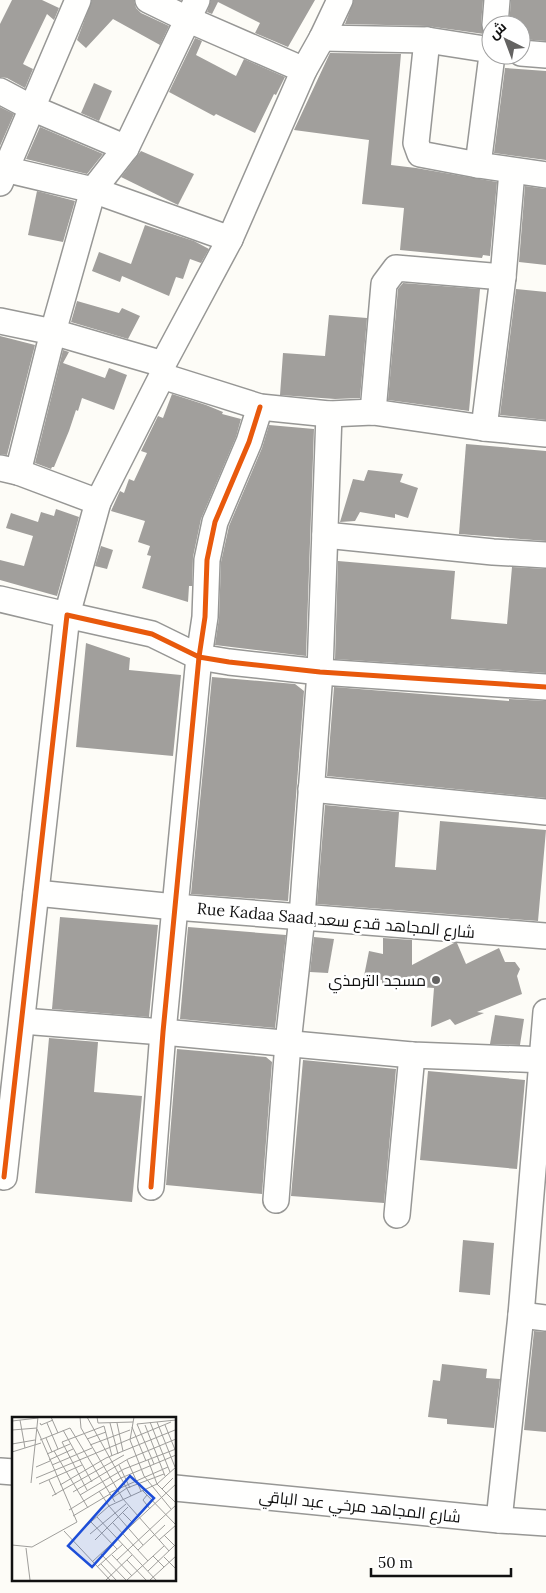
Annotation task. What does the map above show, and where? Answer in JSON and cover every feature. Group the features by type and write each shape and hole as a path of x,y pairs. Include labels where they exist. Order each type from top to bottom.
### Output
{"street":[{"path":"78,0 2,174 93,190 230,239"},
{"path":"148,0 192,10 304,70"},
{"path":"4,1177 67,615 98,502 230,239 304,70 340,0"},
{"path":"496,15 497,0"},
{"path":"98,502 9,470 53,332 93,190 126,148 192,10"},
{"path":"322,38 427,40 481,48"},
{"path":"427,40 416,143 420,154 433,158 546,175"},
{"path":"531,54 546,55"},
{"path":"478,165 491,65"},
{"path":"0,91 32,108 126,148"},
{"path":"484,428 503,277 512,171"},
{"path":"374,412 384,284 396,268 503,277"},
{"path":"0,321 53,332 163,370 260,407 329,414 374,412 484,428 546,434"},
{"path":"151,1187 163,1032 199,657 205,617 207,560 215,522 250,442 260,407"},
{"path":"276,1200 288,1043 302,917 320,672 329,414"},
{"path":"325,535 493,552 546,555"},
{"path":"0,599 152,634 199,657 320,672 546,687"},
{"path":"311,789 546,812"},
{"name":"Rue Kadaa Saad,شارع المجاهد قدع سعد","path":"36,893 175,907 546,936"},
{"path":"499,1520 544,1060 546,1012"},
{"path":"22,1021 412,1055 544,1060"},
{"path":"397,1215 412,1055"},
{"path":"520,1315 546,1318"},
{"name":"شارع المجاهد مرخي عبد الباقي","path":"176,1488 546,1523"}],"building":[{"path":"12,0 42,0 59,8 54,20 47,14 23,64 33,69 25,88 7,78 0,77 0,24"},
{"path":"92,0 134,0 136,8 141,13 169,26 160,45 113,19 86,48 77,40"},
{"path":"211,0 315,0 288,47 255,33 260,23 218,2 212,14 207,12"},
{"path":"354,0 483,0 481,34 427,26 345,24"},
{"path":"511,0 546,0 546,41 531,40 531,15 510,15"},
{"path":"195,38 202,41 196,55 236,76 244,59 285,77 276,95 274,94 255,133 216,114 214,116 169,92"},
{"path":"330,53 401,54 391,165 497,182 490,256 483,255 482,258 400,250 404,208 362,204 369,140 294,130"},
{"path":"505,68 546,71 546,160 494,153"},
{"path":"94,83 112,91 99,121 81,113"},
{"path":"0,107 14,114 0,146"},
{"path":"40,127 103,154 87,174 26,159"},
{"path":"141,151 194,174 178,205 121,177"},
{"path":"525,186 546,189 546,265 519,262"},
{"path":"37,191 75,201 63,242 28,235"},
{"path":"145,225 194,241 209,249 201,263 190,259 183,279 176,277 169,296 122,276 120,282 92,271 99,252 131,264"},
{"path":"403,283 480,289 469,411 388,400 398,289"},
{"path":"516,289 546,292 546,420 500,415"},
{"path":"77,301 119,313 122,308 140,316 128,339 71,322"},
{"path":"329,315 367,318 360,398 335,399 280,395 283,353 325,356"},
{"path":"0,336 35,345 7,455 0,454"},
{"path":"63,350 69,352 63,363 105,378 109,368 127,375 114,410 82,398 54,467 51,469 35,463"},
{"path":"172,394 206,405 223,412 222,414 241,419 236,437 201,519 193,557 192,586 189,586 188,602 142,588 151,556 147,555 150,546 138,542 145,521 111,511 120,491 124,493 129,479 134,481 147,453 141,451 158,416 163,418"},
{"path":"269,425 314,429 306,656 215,645 219,618 221,562 229,526 262,448"},
{"path":"466,444 546,451 546,541 459,534"},
{"path":"368,470 403,474 400,482 418,488 408,518 395,514 395,518 360,512 355,521 340,522 353,479 364,481"},
{"path":"56,509 79,517 57,596 0,580 0,560 24,566 33,536 6,528 11,513 38,522 41,512 54,516"},
{"path":"101,546 113,550 107,569 95,566"},
{"path":"338,561 455,571 451,619 507,624 512,567 546,569 546,673 335,659"},
{"path":"86,643 130,658 129,670 181,675 173,756 76,747"},
{"path":"212,677 295,684 304,691 288,901 191,894"},
{"path":"334,687 509,701 509,699 546,701 546,798 327,776"},
{"path":"325,805 399,812 395,867 436,870 440,821 546,830 538,921 317,904"},
{"path":"60,917 158,925 149,1017 52,1009"},
{"path":"188,927 286,935 275,1028 180,1019"},
{"path":"314,937 334,939 328,973 310,972"},
{"path":"383,938 412,940 412,965 454,943 457,943 466,964 499,948 505,962 515,962 520,969 517,976 522,994 477,1012 484,1013 455,1025 450,1019 431,1027 434,988 382,986 382,980 364,976 369,951 383,954"},
{"path":"495,1015 524,1019 520,1045 490,1044"},
{"path":"49,1038 98,1042 94,1092 142,1096 132,1202 35,1193"},
{"path":"177,1049 266,1057 272,1062 262,1194 166,1185"},
{"path":"303,1060 396,1069 384,1203 291,1196"},
{"path":"428,1071 525,1080 517,1169 420,1160"},
{"path":"463,1240 494,1243 490,1295 459,1292"},
{"path":"534,1331 546,1332 546,1432 524,1430"},
{"path":"442,1364 487,1369 486,1378 500,1379 494,1428 447,1424 447,1419 428,1417 433,1380 440,1381"}],"cycle path":[{"path":"151,1187 163,1032 199,657 205,617 207,560 215,522 249,442 260,407"},
{"path":"4,1177 67,615 152,634 199,657 229,662 320,672 546,687"}],"place":[{"name":"مسجد الترمذي","path":"436,980"}]}
